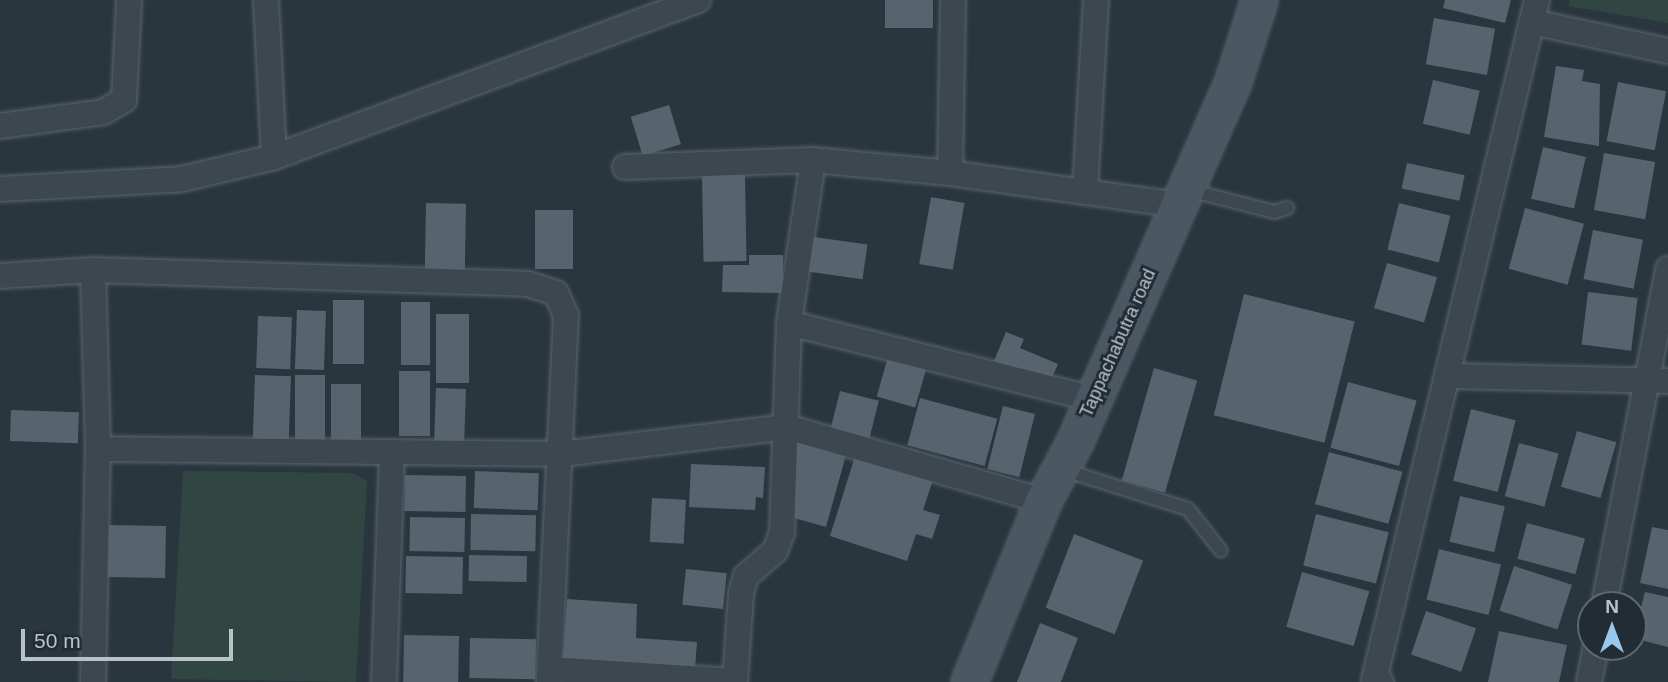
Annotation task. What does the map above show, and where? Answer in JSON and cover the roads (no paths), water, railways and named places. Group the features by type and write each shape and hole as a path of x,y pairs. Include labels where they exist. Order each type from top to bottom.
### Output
{"main road":[{"name":"Tappachabutra road","path":"969,682 1043,501 1094,399 1182,197 1259,0"}],"street":[{"path":"0,126 103,113 124,100 129,0"},
{"path":"266,0 274,157"},
{"path":"950,173 953,0"},
{"path":"1085,192 1096,0"},
{"path":"0,189 182,178 274,157 691,1"},
{"path":"1381,682 1374,680 1450,376 1534,11 1668,51"},
{"path":"0,276 93,270 528,284 556,293 566,315 549,676 735,681 741,593 746,576 775,551 782,533 789,323 813,160"},
{"path":"625,167 813,160 950,173 1085,192 1182,197"},
{"path":"1607,591 1658,381 1668,269"},
{"path":"93,270 98,449 93,682"},
{"path":"789,323 1094,399"},
{"path":"1450,376 1658,381"},
{"path":"98,449 392,457 561,454 787,427 1043,501"},
{"path":"384,682 392,457"},
{"path":"1589,682 1593,661"}],"lane":[{"path":"1182,197 1275,212 1287,208"},
{"path":"1060,469 1188,509 1221,551"}]}
